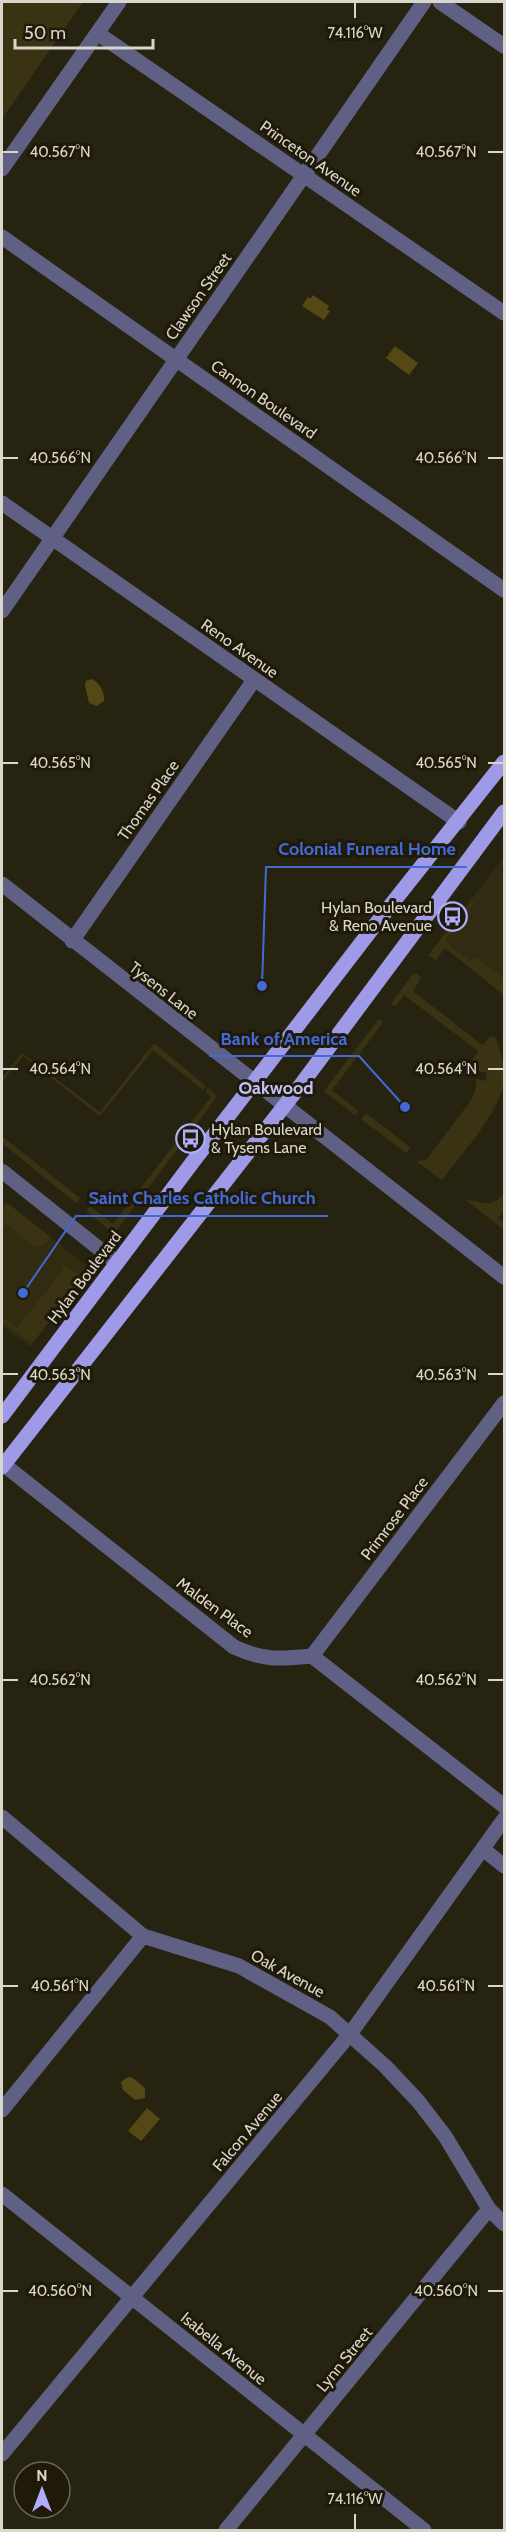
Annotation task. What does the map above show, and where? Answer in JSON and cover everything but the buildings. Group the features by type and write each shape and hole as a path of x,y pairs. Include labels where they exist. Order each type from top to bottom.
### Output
{"main road":[{"name":"Hylan Boulevard","path":"2,1416 368,934 459,822 504,762"},
{"path":"2,1465 284,1106 504,812"}],"street":[{"path":"2,169 119,2"},
{"name":"Clawson Street","path":"2,611 424,2"},
{"path":"440,2 504,46"},
{"name":"Princeton Avenue","path":"97,33 504,313"},
{"name":"Cannon Boulevard","path":"2,237 504,590"},
{"name":"Reno Avenue","path":"2,502 459,822"},
{"name":"Thomas Place","path":"72,941 254,680"},
{"name":"Tysens Lane","path":"2,884 504,1277"},
{"path":"2,1171 117,1263"},
{"name":"Primrose Place","path":"312,1656 504,1403"},
{"name":"Malden Place","path":"2,1465 234,1647 255,1657 280,1659 312,1656"},
{"path":"312,1656 504,1806"},
{"name":"Oak Avenue","path":"2,1817 143,1936 239,1966 330,2017 385,2066 418,2101 452,2146 489,2209 504,2224"},
{"name":"Falcon Avenue","path":"2,2454 350,2034 504,1819"},
{"path":"483,1849 504,1866"},
{"path":"2,2110 143,1936"},
{"name":"Isabella Avenue","path":"2,2194 424,2530"},
{"name":"Lynn Street","path":"226,2530 489,2209"}],"shaded area":[{"path":"2,2 83,2 2,119"},
{"path":"313,295 329,306 327,309 330,311 324,320 302,306 308,297 311,298"},
{"path":"395,346 418,363 409,375 386,358"},
{"path":"91,679 99,685 104,694 104,701 97,706 89,703 85,686 86,681"},
{"path":"504,857 504,988 441,938"},
{"path":"471,901 474,903 445,941 469,960 476,957 504,979 504,995 445,948 436,960 428,955"},
{"path":"413,974 421,978 413,991 482,1045 491,1036 496,1038 503,1064 504,1080 496,1105 479,1132 442,1180 416,1161 426,1160 472,1099 476,1079 485,1081 487,1073 473,1069 470,1064 478,1051 404,995 396,1006 392,1005"},
{"path":"378,1020 382,1020 382,1024 332,1090 358,1111 355,1115 324,1091"},
{"path":"154,1043 206,1086 203,1090 153,1050 100,1116 23,1056 2,1082 2,1078 22,1053 100,1112"},
{"path":"208,1088 216,1098 116,1231 112,1232 86,1211 90,1206 113,1224 211,1097 205,1092"},
{"path":"366,1113 410,1147 406,1153 361,1119"},
{"path":"2,1136 80,1198 76,1203 2,1143"},
{"path":"504,1193 504,1210 498,1218 504,1223 504,1230 466,1200 491,1203"},
{"path":"2,1199 87,1266 88,1270 30,1347 2,1326"},
{"path":"7,1203 51,1237 45,1244 35,1247 6,1224 2,1229 2,1210"},
{"path":"67,1266 82,1278 32,1344 2,1322 2,1316 17,1328 63,1270 60,1267"},
{"path":"128,2077 133,2078 145,2088 145,2098 135,2100 123,2090 121,2082"},
{"path":"147,2108 160,2119 141,2141 128,2131"}],"place":[{"name":"Hylan Boulevard & Reno Avenue","path":"453,916"},
{"name":"Colonial Funeral Home","path":"262,986"},
{"name":"Bank of America","path":"405,1107"},
{"name":"Hylan Boulevard & Tysens Lane","path":"190,1138"},
{"name":"Saint Charles Catholic Church","path":"23,1293"}],"district":[{"name":"Oakwood","path":"276,1088"}]}
